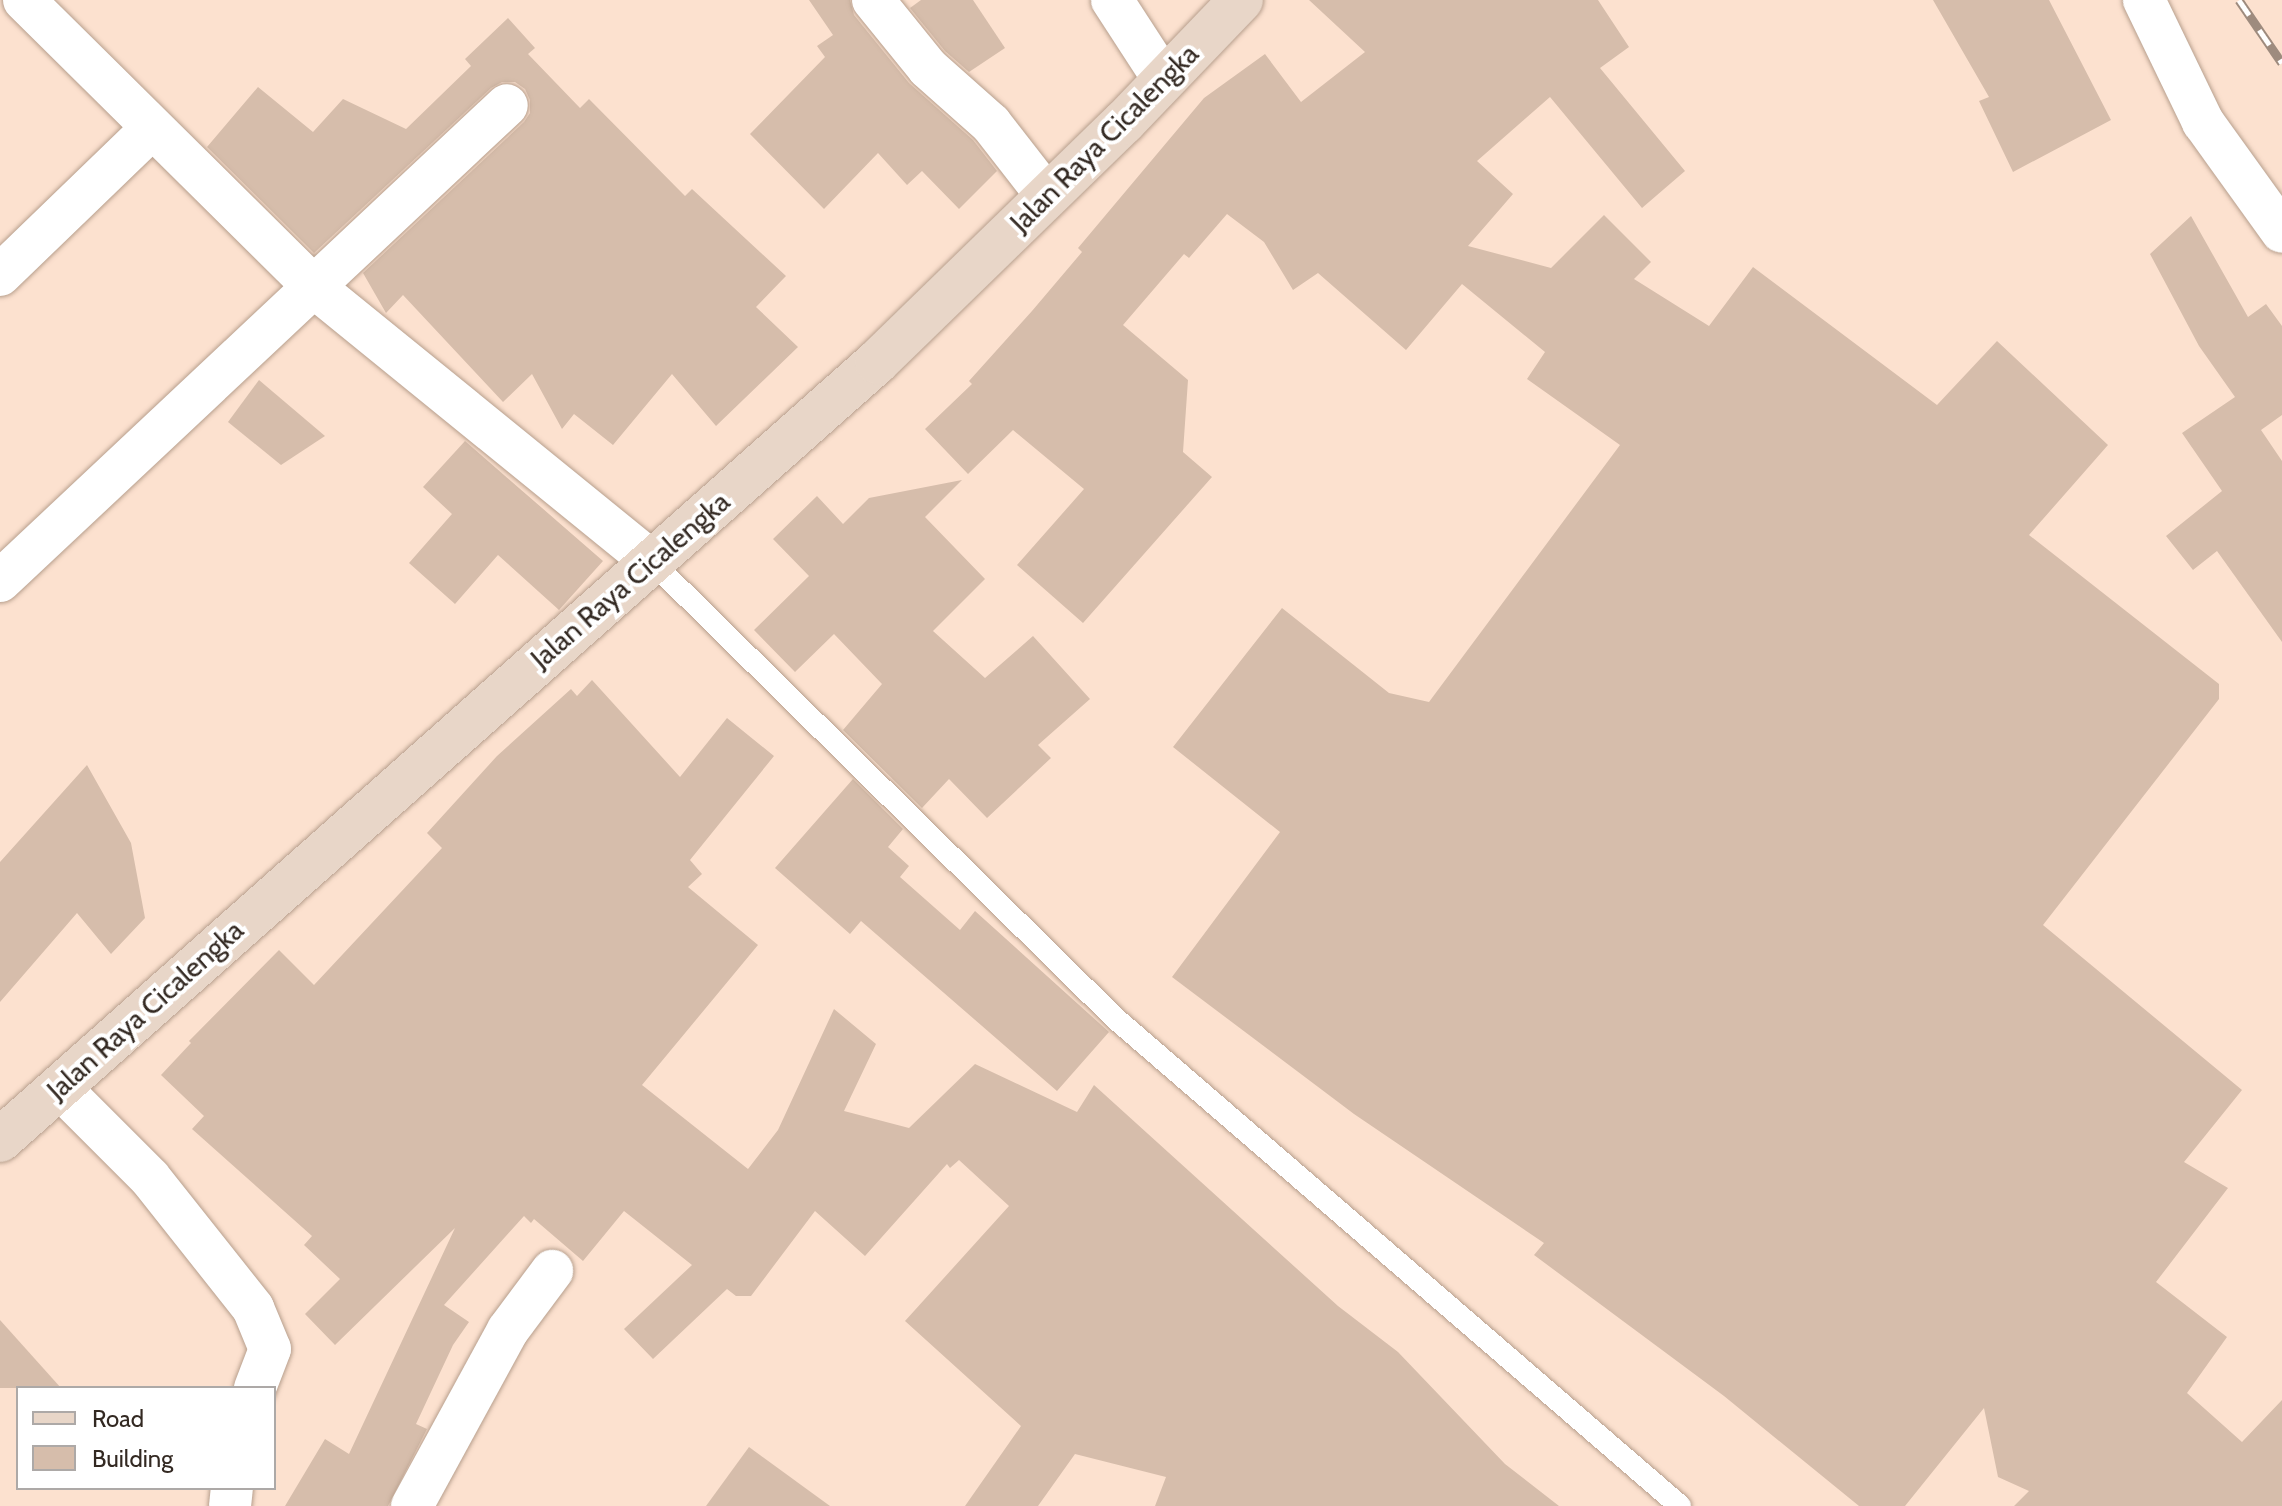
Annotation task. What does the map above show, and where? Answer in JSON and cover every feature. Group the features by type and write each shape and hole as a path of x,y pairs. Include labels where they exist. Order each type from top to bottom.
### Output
{"main road":[{"name":"Jalan Raya Cicalengka","path":"0,1140 124,1026 877,362 1164,80 1241,0"}],"street":[{"path":"873,0 928,68 991,124 1047,196"},
{"path":"1112,0 1164,80"},
{"path":"2144,0 2203,122 2282,232"},
{"path":"35,4 152,128 314,287 651,561"},
{"path":"0,581 507,105"},
{"path":"0,275 152,128"},
{"path":"60,1088 150,1178 253,1308 270,1349 256,1386"},
{"path":"412,1506 508,1330 552,1271"}],"lane":[{"path":"651,561 1116,1019 1680,1506"}],"building":[{"path":"809,0 850,0 854,15 909,83 973,140 997,171 959,209 922,171 907,185 878,153 824,209 750,134 825,57 817,46 833,35"},
{"path":"921,0 973,0 1005,48 969,72 945,51 910,8"},
{"path":"1309,0 1598,0 1629,47 1600,68 1685,171 1642,208 1550,97 1477,161 1513,194 1468,246 1551,268 1604,215 1651,262 1634,279 1709,326 1753,267 1937,405 1997,341 2108,445 2029,535 2219,684 2219,699 2043,925 2242,1090 2184,1162 2228,1188 2156,1282 2227,1337 2187,1393 2242,1442 2282,1400 2282,1506 2014,1506 2029,1491 1998,1477 1984,1408 1905,1506 1859,1506 1724,1396 1534,1255 1544,1243 1354,1114 1172,977 1280,832 1173,747 1282,608 1389,693 1429,702 1620,445 1527,379 1545,352 1462,284 1406,350 1318,273 1293,290 1264,242 1227,214 1189,258 1184,254 1123,325 1188,380 1183,452 1212,477 1083,623 1017,565 1084,489 1013,430 968,474 925,429 972,384 969,381 1082,252 1078,248 1204,98 1265,54 1301,102 1365,52"},
{"path":"1933,0 2049,0 2111,120 2013,172 1979,101 1989,97"},
{"path":"508,18 535,48 528,54 580,108 589,99 685,196 692,189 786,276 756,307 798,347 716,426 672,374 613,445 574,414 562,429 532,374 503,402 403,295 386,313 363,273 524,122 530,113 530,100 525,89 515,82 502,82 491,88 314,253 207,147 258,87 313,132 343,99 406,129 471,66 465,59"},
{"path":"2191,216 2248,317 2266,304 2282,326 2282,415 2261,430 2282,461 2282,642 2217,551 2193,570 2166,536 2222,491 2182,433 2235,397 2199,346 2150,254"},
{"path":"259,380 325,436 281,465 228,422"},
{"path":"465,441 603,561 559,610 498,555 455,604 409,563 452,514 423,487"},
{"path":"962,480 925,517 985,579 933,631 985,678 1033,636 1090,699 1038,745 1051,758 987,818 949,779 922,808 843,730 882,684 834,634 795,672 754,630 809,576 773,539 817,496 843,524 869,498"},
{"path":"592,680 680,777 727,718 774,756 690,860 702,874 688,887 758,945 642,1085 748,1169 778,1130 834,1009 876,1044 844,1111 909,1128 975,1064 1077,1112 1094,1085 1338,1306 1398,1352 1505,1464 1559,1506 1155,1506 1166,1477 1075,1454 1038,1506 965,1506 1021,1426 905,1321 1009,1206 959,1160 950,1168 947,1164 865,1256 815,1211 751,1296 736,1296 727,1289 653,1359 624,1329 692,1265 624,1211 583,1261 534,1219 531,1223 524,1216 444,1305 469,1322 453,1345 416,1424 427,1429 388,1506 285,1506 325,1439 349,1454 455,1228 335,1345 305,1314 340,1279 304,1245 312,1236 192,1129 204,1116 161,1075 191,1043 189,1041 279,950 314,985 442,848 427,833 497,756 571,689 577,696"},
{"path":"87,765 131,843 145,918 111,954 77,913 0,1002 0,862"},
{"path":"853,779 903,829 888,847 909,866 900,877 960,930 975,911 1109,1032 1057,1091 861,921 850,934 775,868"},
{"path":"0,1320 59,1386 0,1388"},
{"path":"749,1447 830,1506 706,1506"}],"railway":[{"path":"2239,0 2282,63"}]}
